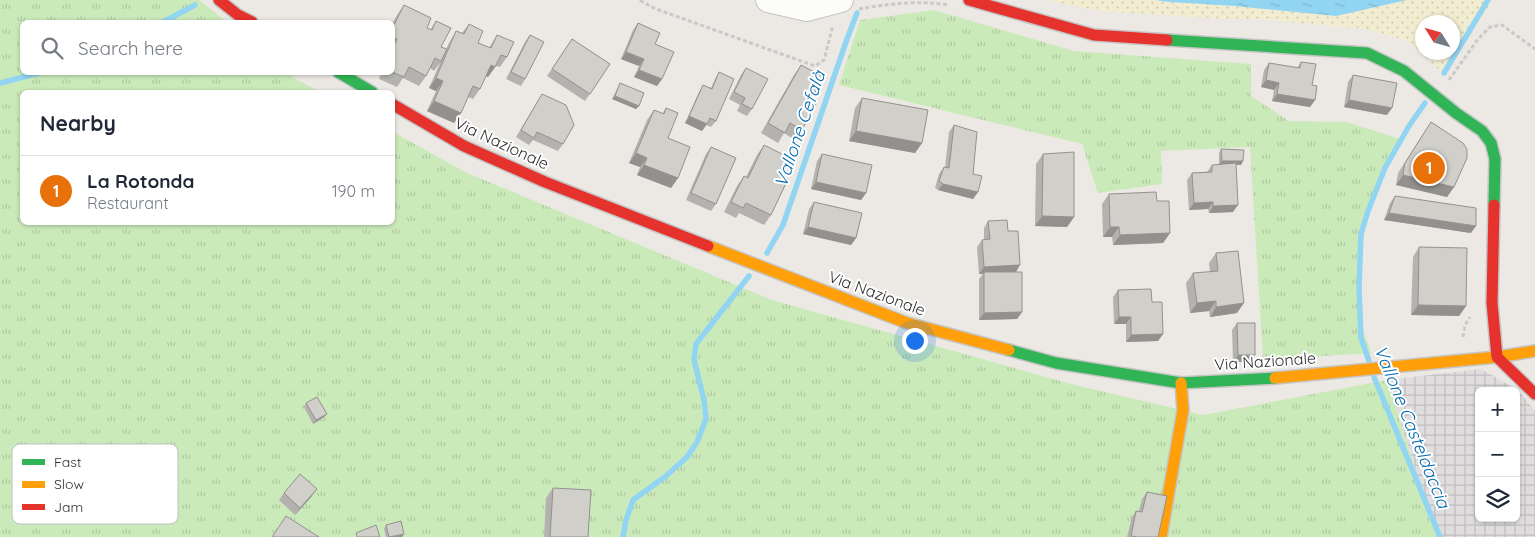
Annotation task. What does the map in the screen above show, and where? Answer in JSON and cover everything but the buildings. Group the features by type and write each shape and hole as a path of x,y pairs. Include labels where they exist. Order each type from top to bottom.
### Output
{"main road":[{"path":"219,0 238,15 248,20"},
{"path":"969,0 1094,35 1366,53 1404,71 1456,113 1482,131 1491,143 1495,159 1492,303 1497,357 1535,394"},
{"path":"343,75 369,90"},
{"name":"Via Nazionale","path":"395,106 464,146 545,182 908,323 1056,362 1181,383 1250,380 1351,371 1497,357 1535,351"},
{"path":"1161,537 1183,410 1181,383"}],"street":[{"path":"768,0 807,8 845,9"}],"path":[{"path":"641,0 656,9 815,66 824,60 833,24 845,9 934,1 952,6"},
{"path":"1465,360 1463,334 1465,324 1475,311"}],"shaded area":[{"path":"1481,369 1513,387 1475,387 1475,522 1520,522 1520,392 1535,411 1535,537 1437,537 1387,380"}],"green space":[{"path":"0,0 199,0 224,20 20,20 20,75 290,75 316,90 20,90 20,225 395,225 395,133 465,172 772,300 1075,385 1203,415 1387,380 1437,537 0,537"},
{"path":"934,10 1074,51 1251,64 1251,96 1289,121 1347,122 1400,139 1380,175 1357,257 1360,321 1371,353 1263,360 1250,147 1161,151 1162,184 1098,193 1082,144 839,85 860,20"}],"sand":[{"path":"1048,0 1155,0 1351,13 1407,0 1493,0 1460,52 1460,15 1415,15 1415,48 1407,41 1366,29 1255,19 1224,19 1101,11"},
{"path":"1428,60 1455,60 1445,75"}],"water":[{"path":"1155,0 1407,0 1336,16"}],"waterway":[{"name":"Vallone Casteldaccia","path":"1444,73 1488,0"},
{"path":"167,20 195,5"},
{"name":"Vallone Cefalà","path":"767,253 783,225 857,13"},
{"path":"0,83 31,75"},
{"name":"Vallone Casteldaccia","path":"1369,361 1361,338 1359,288 1361,234 1385,168 1409,126 1425,103"},
{"name":"Vallone Cefalà","path":"623,537 626,520 633,500 666,476 687,457 697,442 706,419 704,400 694,360 696,344 749,276"},
{"name":"Vallone Casteldaccia","path":"1374,377 1440,537"}],"traffic: fast":[{"path":"1167,40 1367,53 1404,71 1456,113 1482,131 1491,143 1495,159 1494,205"},
{"path":"343,75 369,90"},
{"path":"1009,350 1056,363 1181,383 1275,378"}],"traffic: slow":[{"path":"708,246 907,323 1009,350"},
{"path":"1275,378 1497,357 1535,351"},
{"path":"1161,537 1183,410 1181,383"}],"traffic: jam":[{"path":"219,0 238,15 248,20"},
{"path":"969,0 1094,35 1167,40"},
{"path":"395,106 464,146 545,182 708,246"},
{"path":"1494,205 1492,303 1497,357 1535,394"}],"place":[{"name":"La Rotonda","path":"1429,168"}]}
